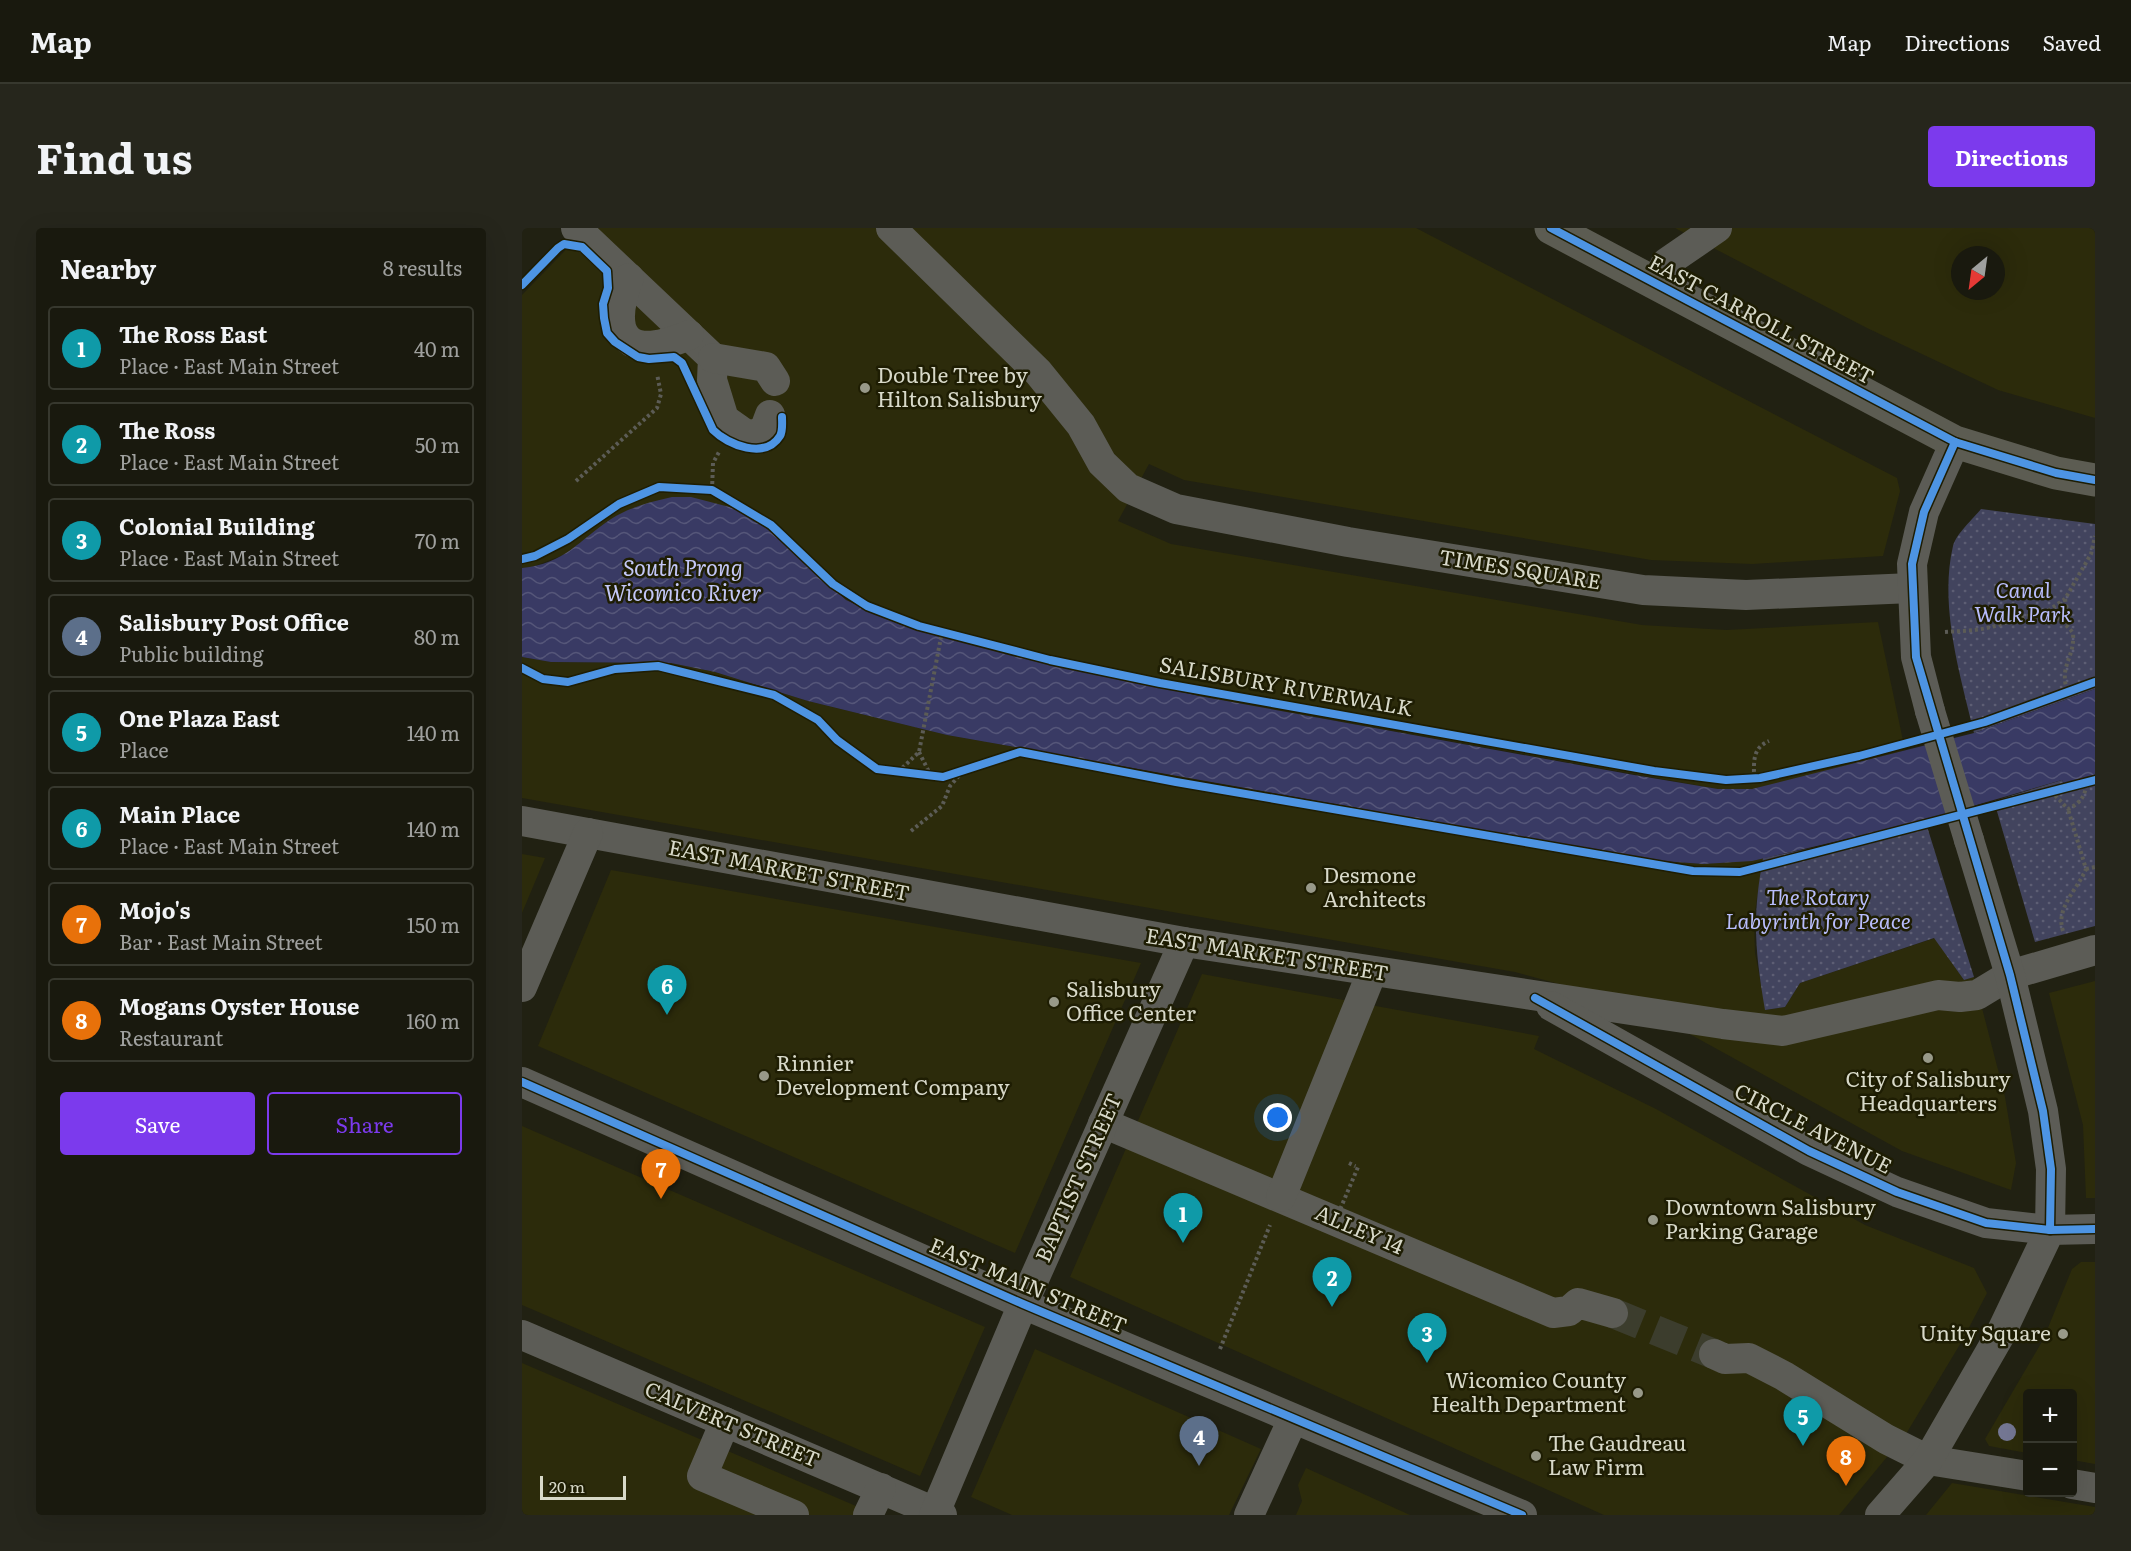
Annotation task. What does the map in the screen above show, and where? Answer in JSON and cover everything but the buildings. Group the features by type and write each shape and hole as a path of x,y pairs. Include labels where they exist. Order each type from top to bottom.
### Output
{"main road":[{"name":"EAST CARROLL STREET","path":"1551,228 1955,442 2056,473 2095,480"}],"street":[{"path":"576,228 713,358 766,368 775,381"},
{"path":"1656,284 1666,263 1717,228"},
{"name":"TIMES SQUARE","path":"902,232 1038,372 1081,425 1102,463 1134,490 1176,509 1348,542 1643,590 1746,596 1912,588"},
{"path":"629,278 618,314 620,328 629,340 648,347 666,345 689,335"},
{"path":"713,358 712,380 724,419 748,436 764,431 770,415"},
{"path":"1880,1515 1928,1460 2000,1335 2050,1230 2051,1169 2043,1111 2010,975 1930,711 1916,657 1912,564 1924,512 1955,442"},
{"name":"EAST MARKET STREET","path":"522,821 915,895 1184,942 1535,998 1783,1031 1938,995 1960,997 1977,995 2010,975 2095,950"},
{"path":"522,987 588,832"},
{"name":"BAPTIST STREET","path":"937,1514 1023,1304 1184,942"},
{"path":"1281,1197 1372,972"},
{"name":"CIRCLE AVENUE","path":"1535,998 1809,1151 1897,1192 1986,1223 2050,1230 2095,1229"},
{"name":"EAST MAIN STREET","path":"522,1082 1023,1304 1522,1515"},
{"name":"ALLEY 14","path":"1104,1124 1554,1313 1569,1311 1578,1303 1613,1313"},
{"name":"CALVERT STREET","path":"522,1335 937,1514"},
{"path":"1714,1354 1725,1359 1749,1359 1784,1376 1886,1439 1928,1460 2023,1476"},
{"path":"1249,1515 1293,1419"},
{"path":"725,1422 702,1476 794,1515"},
{"path":"2077,1485 2095,1488"},
{"path":"868,1515 881,1488"}],"path":[{"path":"576,480 657,408 661,394 656,368"},
{"path":"712,490 713,463"},
{"path":"2043,614 2065,599 2091,554 2095,536"},
{"path":"2065,599 2069,619 2066,624"},
{"path":"1945,632 1972,631 2034,613 2043,614 2066,624 2073,633 2074,641 2063,677 2068,694"},
{"path":"898,772 919,752 942,632"},
{"path":"522,669 543,679 568,682 615,669 658,666 774,695 818,720 837,740 877,769 943,777 1020,752 1176,782 1693,871 1740,872 1941,819"},
{"path":"1964,728 2068,694 2095,682"},
{"path":"1754,778 1757,751 1761,744 1769,741"},
{"path":"919,752 931,776"},
{"path":"911,831 942,806 950,786 964,770"},
{"path":"1979,809 2095,780"},
{"path":"2068,809 2079,804 2086,793 2087,782"},
{"path":"2051,791 2068,809 2086,870"},
{"path":"2064,936 2060,923 2068,897 2086,870 2095,867"},
{"path":"1331,1231 1359,1167 1349,1162"},
{"path":"1220,1349 1281,1197"}],"shaded area":[{"path":"587,228 1416,228 1897,478 1900,491 1883,556 1752,564 1651,560 1184,480 1149,464 1118,521 1171,544 1642,625 1726,630 1878,622 1905,750 1781,783 1752,789 1718,789 1199,696 1053,664 899,624 846,600 765,527 741,510 609,520 571,552 532,567 522,568 522,295"},
{"path":"1675,228 2095,228 2095,418 1998,390 1867,328"},
{"path":"522,657 551,662 671,663 715,672 808,701 947,735 1650,860 1703,864 1763,858 1754,918 1755,953 1766,1010 1785,1007 1800,983 1935,938 1964,980 1974,977 2005,1097 2016,1163 2011,1190 1902,1151 1637,1005 1515,972 522,798"},
{"path":"522,854 545,858 522,913"},
{"path":"611,870 1141,963 1015,1253 538,1046"},
{"path":"1202,974 1539,1036 1534,1049 1656,1109 1865,1225 1974,1268 1987,1293 1962,1341 1906,1434 1839,1515 1604,1515 1070,1277"},
{"path":"2095,981 2095,1198 2086,1198 2083,1125 2049,993"},
{"path":"522,1126 985,1327 920,1476 522,1305"},
{"name":"Unity Square","path":"2081,1262 2095,1262 2095,1464 2077,1461 2077,1389 2023,1389 2023,1452 1989,1446 1985,1439 2043,1340 2072,1269"},
{"path":"1035,1349 1261,1449 1229,1515 1012,1515 971,1497"},
{"path":"522,1363 877,1515 522,1515"},
{"path":"1306,1468 1410,1515 1296,1515 1302,1501 1298,1485"},
{"path":"1952,1483 2023,1495 2023,1497 2095,1507 2095,1515 1926,1515"}],"green space":[{"name":"Canal Walk Park","path":"1981,509 2095,524 2095,689 1974,733 1953,640 1948,592 1953,546 1961,532"},
{"path":"2095,777 2095,926 2035,942 1994,801 2062,780 2065,785"},
{"name":"The Rotary Labyrinth for Peace","path":"1925,820 1974,977 1964,980 1934,938 1800,983 1785,1007 1765,1010 1756,934 1757,899 1763,858 1836,843"}],"water":[{"name":"South Prong Wicomico River","path":"672,497 691,497 741,510 765,527 846,600 899,624 1199,696 1634,775 1718,789 1752,789 1974,733 2095,689 2095,777 2065,785 2062,780 1911,824 1752,861 1703,864 1650,860 947,735 808,701 715,672 671,663 551,662 522,657 522,568 550,562 561,556 625,511"}],"tunnel":[{"path":"1613,1313 1714,1354"}],"cycle path":[{"path":"1551,228 1955,442 2056,473 2095,480"},
{"path":"522,285 564,244 582,247 607,271 608,288 603,304 607,333 615,342 638,357 649,359 674,357 682,363 713,430 720,436 747,448 765,447 780,436 782,417"},
{"path":"1955,442 1924,512 1912,564 1916,657 2010,975 2043,1111 2051,1169 2050,1230"},
{"name":"SALISBURY RIVERWALK","path":"522,559 535,556 568,539 619,504 659,487 712,490 771,525 833,584 867,606 919,626 1050,660 1160,683 1654,771 1726,780 1760,778 1859,756 1985,722 2095,682"},
{"path":"522,668 543,679 568,682 615,669 658,666 774,695 818,720 837,740 877,769 943,777 1020,752 1176,782 1693,871 1740,872 2095,780"},
{"path":"1535,998 1809,1151 1897,1192 1986,1223 2050,1230 2095,1229"},
{"path":"522,1082 1023,1304 1522,1515"}],"place":[{"name":"Double Tree by Hilton Salisbury","path":"865,388"},
{"name":"Desmone Architects","path":"1311,888"},
{"name":"Salisbury Office Center","path":"1054,1002"},
{"name":"Main Place","path":"667,1015"},
{"name":"City of Salisbury Headquarters","path":"1928,1058"},
{"name":"Rinnier Development Company","path":"764,1076"},
{"name":"Mojo's","path":"661,1199"},
{"name":"Downtown Salisbury Parking Garage","path":"1653,1220"},
{"name":"The Ross East","path":"1183,1243"},
{"name":"The Ross","path":"1332,1307"},
{"name":"Unity Square","path":"2063,1334"},
{"name":"Colonial Building","path":"1427,1363"},
{"name":"Wicomico County Health Department","path":"1638,1393"},
{"name":"One Plaza East","path":"1803,1446"},
{"name":"The Gaudreau Law Firm","path":"1536,1456"},
{"name":"Salisbury Post Office","path":"1199,1466"},
{"name":"Mogans Oyster House","path":"1846,1486"}]}
